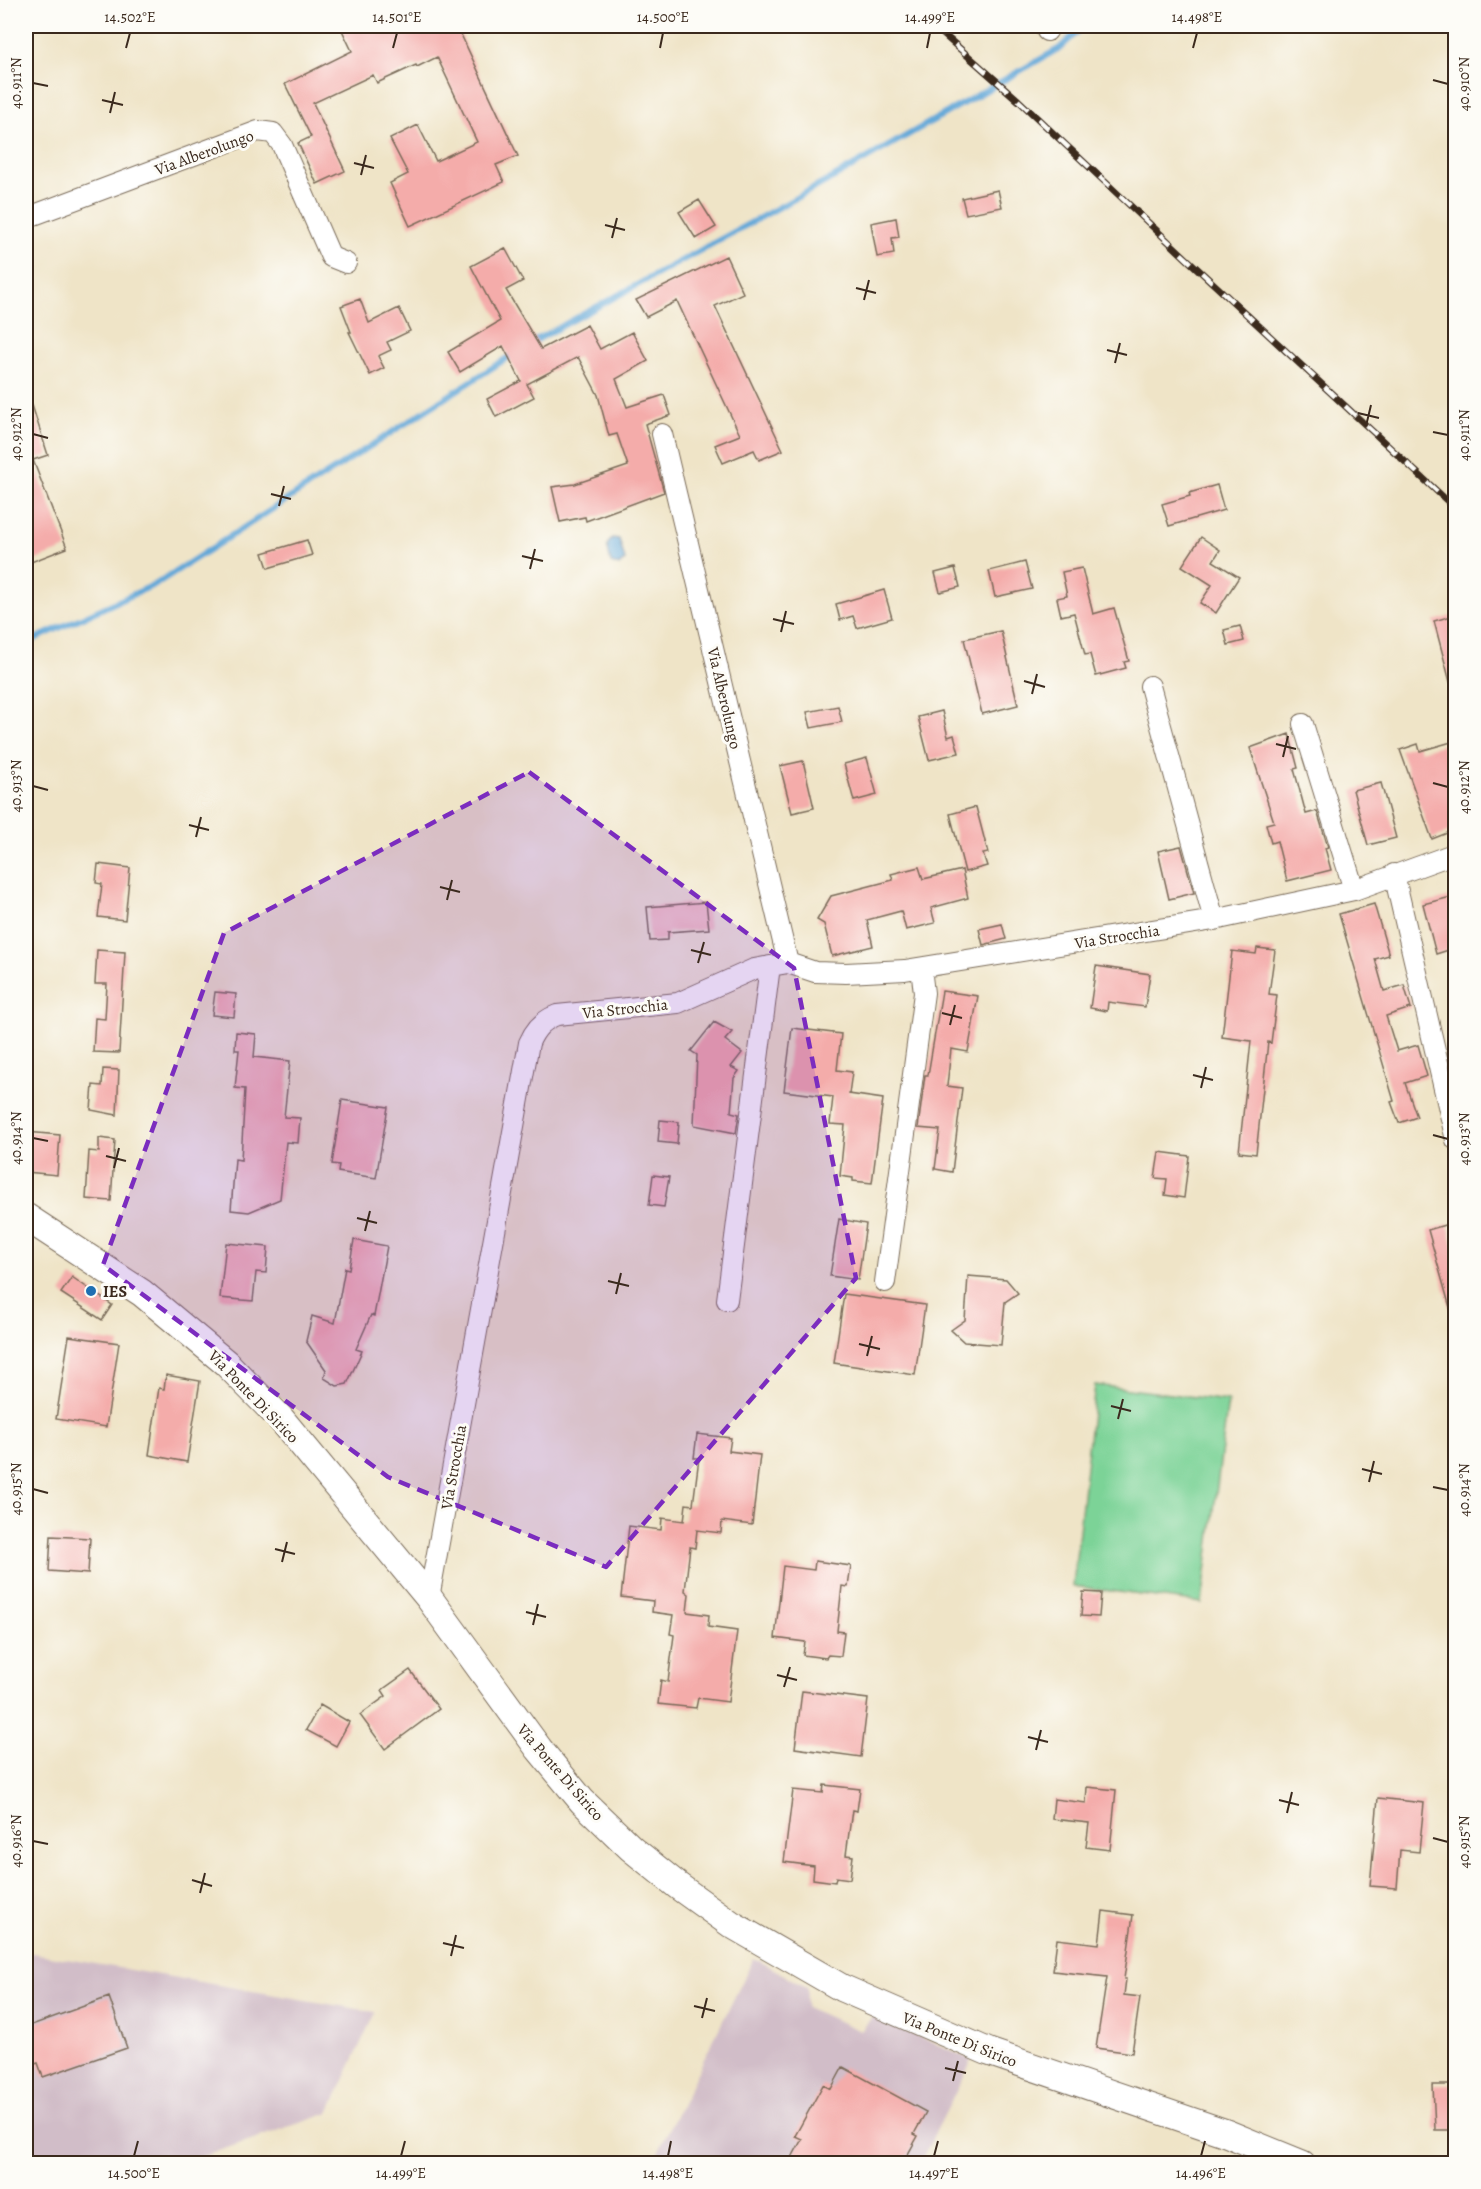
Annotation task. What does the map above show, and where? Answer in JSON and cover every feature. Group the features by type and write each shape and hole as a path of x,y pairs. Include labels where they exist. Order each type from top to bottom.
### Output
{"street":[{"name":"Via Alberolungo","path":"26,218 258,131 273,133 282,145 331,257 346,263"},
{"name":"Via Alberolungo","path":"662,434 779,964"},
{"path":"1150,686 1214,920"},
{"path":"1303,724 1354,890"},
{"name":"Via Strocchia","path":"429,1598 529,1042 543,1022 557,1015 678,1003 754,969 779,964 815,972 846,973 921,968 1214,920 1354,890 1455,853"},
{"path":"1394,874 1455,1140"},
{"path":"728,1300 779,964"},
{"path":"885,1282 924,993 921,968"},
{"name":"Via Ponte Di Sirico","path":"26,1217 142,1293 226,1364 280,1419 429,1598 539,1749 582,1801 631,1848 678,1886 731,1924 842,1988 989,2052 1226,2133 1302,2163"}],"highlighted area":[{"path":"529,772 794,968 856,1278 606,1567 388,1477 103,1265 224,933"}],"shaded area":[{"path":"26,1952 375,2012 329,2113 183,2163 26,2163"},
{"path":"754,1958 807,1988 806,2007 861,2031 873,2016 972,2060 920,2163 652,2164"}],"green space":[{"path":"1095,1385 1228,1401 1202,1603 1073,1586"}],"water":[{"path":"612,538 619,539 625,560 619,566 611,563 607,545"}],"building":[{"path":"340,26 457,26 518,156 496,165 504,182 410,226 390,183 408,174 390,139 418,125 436,161 477,142 437,57 377,83 373,75 313,103 345,171 317,184 298,143 311,137 285,84 352,51"},
{"path":"998,190 1002,207 966,214 962,198"},
{"path":"699,200 716,227 696,239 679,212"},
{"path":"896,218 899,237 892,238 894,254 877,257 871,223"},
{"path":"505,248 523,281 506,290 541,349 587,325 600,349 632,332 648,361 616,379 627,407 664,395 671,415 645,424 664,492 586,521 585,517 560,522 552,487 575,484 628,466 617,434 609,436 598,395 578,357 527,384 534,397 496,417 487,399 521,381 503,346 460,372 448,352 500,321 471,266"},
{"path":"726,256 743,293 715,306 783,450 759,460 754,450 723,463 715,445 740,435 677,301 646,317 636,300"},
{"path":"360,299 369,323 399,308 410,331 387,342 391,350 378,356 384,368 370,375 349,332 351,332 341,306"},
{"path":"30,399 48,455 33,460 67,548 26,564 26,400"},
{"path":"1217,485 1224,510 1169,526 1162,504"},
{"path":"1201,537 1220,550 1213,561 1239,577 1216,613 1200,603 1212,585 1182,566"},
{"path":"307,540 312,555 268,568 263,553"},
{"path":"1025,562 1032,589 995,597 989,571"},
{"path":"955,568 960,587 940,592 935,573"},
{"path":"1082,568 1093,614 1114,608 1129,661 1124,662 1126,668 1096,676 1090,654 1085,655 1074,613 1061,616 1057,598 1067,596 1062,572"},
{"path":"884,590 892,618 857,628 853,616 840,620 836,604"},
{"path":"1455,615 1455,682 1450,682 1434,621"},
{"path":"1240,626 1244,641 1228,645 1224,630"},
{"path":"1001,631 1018,705 982,714 964,639"},
{"path":"838,706 842,722 811,728 807,712"},
{"path":"942,711 948,737 954,735 959,753 929,760 918,717"},
{"path":"1289,734 1298,768 1294,769 1306,814 1317,811 1328,847 1325,848 1331,870 1287,881 1277,841 1271,843 1266,824 1274,822 1250,748"},
{"path":"1455,741 1455,830 1432,839 1400,750 1418,744 1420,751"},
{"path":"867,758 877,795 854,801 844,764"},
{"path":"803,761 814,808 792,813 780,766"},
{"path":"1381,783 1396,838 1368,845 1353,790"},
{"path":"976,807 988,853 983,854 987,866 965,872 950,814"},
{"path":"1181,846 1194,893 1169,899 1158,851"},
{"path":"98,864 130,868 125,920 98,917 102,884 96,883"},
{"path":"919,867 923,879 962,870 968,898 931,908 935,923 906,930 901,911 867,920 873,946 832,956 824,924 817,920 831,896 893,880 891,874"},
{"path":"1455,896 1455,948 1436,954 1423,904"},
{"path":"706,902 709,929 668,932 668,940 650,941 647,907"},
{"path":"1374,904 1389,955 1375,959 1384,991 1404,985 1411,1008 1386,1016 1397,1051 1418,1045 1427,1076 1405,1083 1417,1117 1399,1123 1391,1102 1394,1101 1339,914"},
{"path":"1002,924 1006,939 983,945 979,929"},
{"path":"1257,948 1275,950 1269,994 1277,995 1271,1043 1268,1042 1256,1154 1239,1152 1251,1041 1222,1037 1232,951 1256,954"},
{"path":"97,950 125,952 119,1053 93,1052 95,1018 105,1019 107,984 95,984"},
{"path":"1096,966 1150,974 1145,1007 1108,1002 1107,1011 1090,1008"},
{"path":"942,991 978,996 968,1052 951,1049 947,1086 962,1088 952,1172 935,1169 940,1130 918,1128 925,1075 928,1075"},
{"path":"215,992 236,994 234,1017 212,1015"},
{"path":"714,1022 732,1032 725,1040 742,1053 731,1067 739,1071 734,1078 731,1112 739,1114 736,1133 694,1125 697,1055 691,1051"},
{"path":"792,1028 841,1034 837,1070 852,1072 849,1094 883,1099 872,1183 853,1181 853,1178 840,1176 845,1125 830,1124 833,1097 784,1091"},
{"path":"236,1032 256,1034 254,1057 290,1061 284,1117 300,1118 298,1143 286,1142 280,1199 249,1212 231,1210 235,1159 241,1160 245,1089 235,1088 239,1050 235,1050"},
{"path":"103,1069 119,1070 117,1115 91,1110 93,1085 102,1086"},
{"path":"342,1100 388,1107 376,1178 338,1172 339,1165 332,1164"},
{"path":"660,1120 679,1122 677,1144 658,1142"},
{"path":"26,1132 60,1135 57,1175 26,1172"},
{"path":"99,1138 115,1140 111,1201 86,1199 89,1151 99,1152"},
{"path":"1159,1152 1189,1156 1184,1198 1165,1195 1167,1179 1155,1178"},
{"path":"653,1175 669,1177 664,1207 649,1205"},
{"path":"839,1219 866,1224 858,1280 830,1276"},
{"path":"1448,1224 1455,1251 1455,1310 1451,1311 1428,1230"},
{"path":"354,1240 387,1246 374,1316 371,1315 356,1349 362,1351 347,1384 337,1386 324,1378 326,1370 306,1341 312,1316 335,1323 345,1268 349,1269"},
{"path":"226,1243 268,1247 266,1273 256,1272 253,1301 220,1298"},
{"path":"968,1276 1006,1279 1018,1293 1005,1302 1001,1345 964,1342 951,1330 965,1320"},
{"path":"72,1277 112,1305 102,1320 61,1293"},
{"path":"844,1294 925,1305 915,1375 834,1363"},
{"path":"69,1336 119,1343 106,1427 56,1419"},
{"path":"166,1375 200,1381 187,1462 149,1455 159,1388 164,1389"},
{"path":"697,1434 731,1438 729,1451 760,1455 752,1525 722,1521 721,1533 697,1530 695,1548 690,1547 685,1591 689,1594 687,1612 709,1615 708,1627 737,1631 728,1702 698,1698 696,1708 658,1704 661,1680 668,1682 674,1635 670,1634 673,1615 652,1612 653,1601 621,1597 629,1526 661,1530 662,1518 684,1521 686,1504 693,1505 699,1458 694,1458"},
{"path":"51,1536 90,1538 88,1574 49,1571"},
{"path":"815,1561 851,1566 848,1587 842,1586 837,1631 844,1632 841,1656 828,1655 826,1658 803,1655 805,1642 775,1638 783,1566 814,1570"},
{"path":"1083,1592 1101,1593 1099,1617 1081,1616"},
{"path":"410,1670 439,1709 385,1749 360,1715 386,1696 382,1690"},
{"path":"802,1691 868,1699 861,1757 795,1748"},
{"path":"320,1705 349,1722 336,1746 306,1730"},
{"path":"824,1785 860,1789 857,1811 852,1810 846,1855 853,1856 850,1879 836,1877 835,1882 813,1879 814,1866 784,1862 793,1790 823,1793"},
{"path":"1087,1787 1116,1790 1110,1850 1086,1847 1089,1823 1052,1819 1054,1799 1086,1803"},
{"path":"1378,1798 1424,1803 1419,1852 1400,1850 1397,1888 1370,1886"},
{"path":"1103,1911 1133,1915 1124,1979 1126,1979 1124,1995 1140,1997 1132,2053 1096,2048 1107,1977 1053,1971 1057,1939 1099,1944"},
{"path":"109,1997 127,2048 43,2077 38,2063 26,2067 26,2027"},
{"path":"843,2067 926,2112 914,2134 918,2136 903,2163 789,2163 802,2139 795,2136 823,2085 831,2089"},
{"path":"1433,2085 1455,2085 1455,2130 1435,2130"}],"waterway":[{"path":"529,344 829,180 1060,48 1084,26"},
{"path":"26,643 156,584 515,353"}],"railway":[{"path":"934,26 1018,100 1456,509"}],"place":[{"name":"IES","path":"91,1291"}]}
